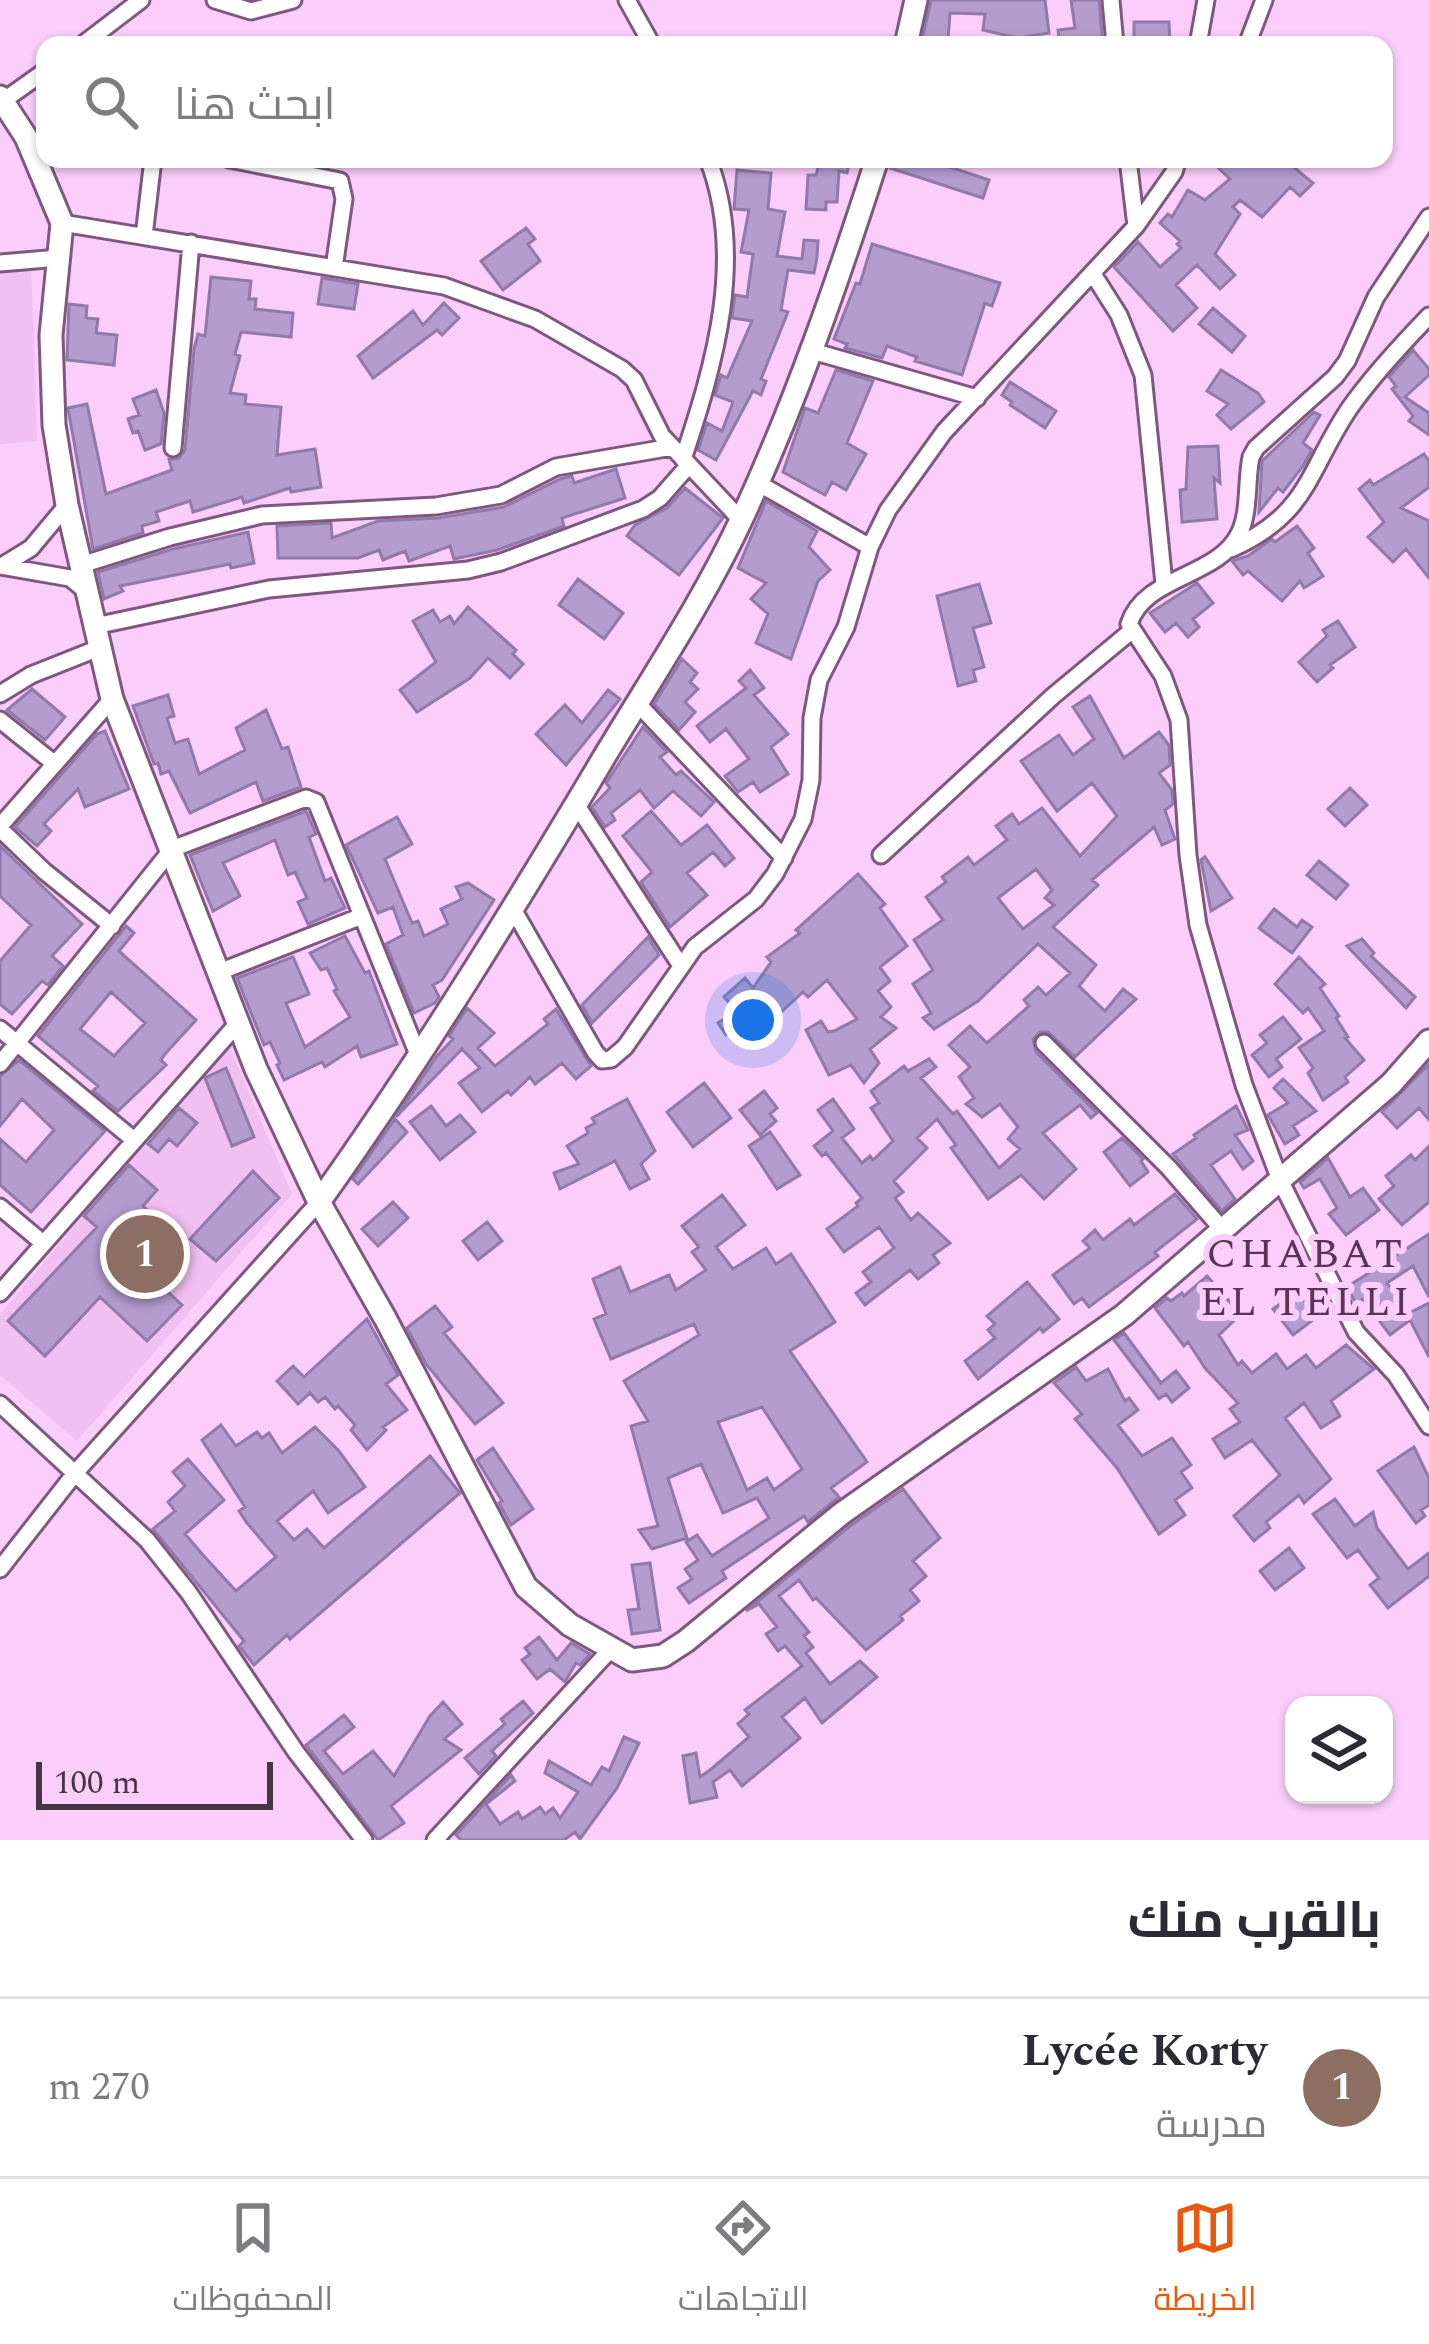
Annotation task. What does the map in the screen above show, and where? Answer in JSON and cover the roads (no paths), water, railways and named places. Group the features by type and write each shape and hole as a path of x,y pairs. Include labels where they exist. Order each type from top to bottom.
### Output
{"street":[{"path":"94,36 141,0"},
{"path":"215,0 251,11 293,0"},
{"path":"627,0 647,36"},
{"path":"908,36 916,0"},
{"path":"1111,0 1114,36"},
{"path":"1200,36 1206,0"},
{"path":"1250,36 1264,0"},
{"path":"36,77 2,99 36,161"},
{"path":"39,168 62,223 51,381 67,506 112,699 238,1023 319,1202 526,1587 559,1617 610,1650 632,1660 646,1660 686,1641 841,1514 1124,1315 1391,1084 1429,1041"},
{"path":"144,236 152,168"},
{"path":"281,168 340,181 344,199 334,268"},
{"path":"0,694 97,637 269,590 446,573 501,562 643,509 660,498 681,457 713,352 726,287 728,242 710,168"},
{"path":"0,1569 76,1472 319,1202 419,1057 512,909 742,520 812,351 874,168"},
{"path":"1129,168 1136,226"},
{"path":"512,909 602,1060 611,1059 706,936 756,898 784,858 803,819 811,779 818,680 846,627 870,547 888,510 918,466 977,398 1136,226 1175,168"},
{"path":"1222,553 1239,536 1250,457 1347,361 1376,297 1429,217"},
{"path":"62,223 443,286 535,320 634,380 662,436 742,520"},
{"path":"173,448 191,243"},
{"path":"0,262 59,258"},
{"path":"1093,274 1119,315 1143,375 1165,584"},
{"path":"1429,316 1358,398 1290,511 1254,539 1165,584 1130,617 1130,632 1172,694 1179,720 1198,925 1244,1084 1280,1180 1356,1332 1396,1375 1429,1426"},
{"path":"812,351 977,398"},
{"path":"1335,377 1358,398"},
{"path":"82,565 262,515 436,506 501,495 556,467 681,457"},
{"path":"758,483 870,547"},
{"path":"1,566 31,548 67,506"},
{"path":"1,566 70,578 88,593"},
{"path":"881,855 1053,696 1130,632"},
{"path":"112,699 0,828 112,926"},
{"path":"637,703 784,858"},
{"path":"0,720 55,764"},
{"path":"0,1064 172,849 311,798 321,812 419,1057"},
{"path":"576,804 681,966"},
{"path":"219,972 362,916"},
{"path":"0,1293 238,1023"},
{"path":"0,1029 134,1140"},
{"path":"1044,1043 1169,1168 1222,1229"},
{"path":"0,1207 43,1244"},
{"path":"0,1404 147,1540 364,1840"},
{"path":"435,1840 610,1650"}],"place":[{"name":"Lycée Korty","path":"145,1254"}],"district":[{"name":"CHABAT EL TELLI","path":"1306,1278"}]}
